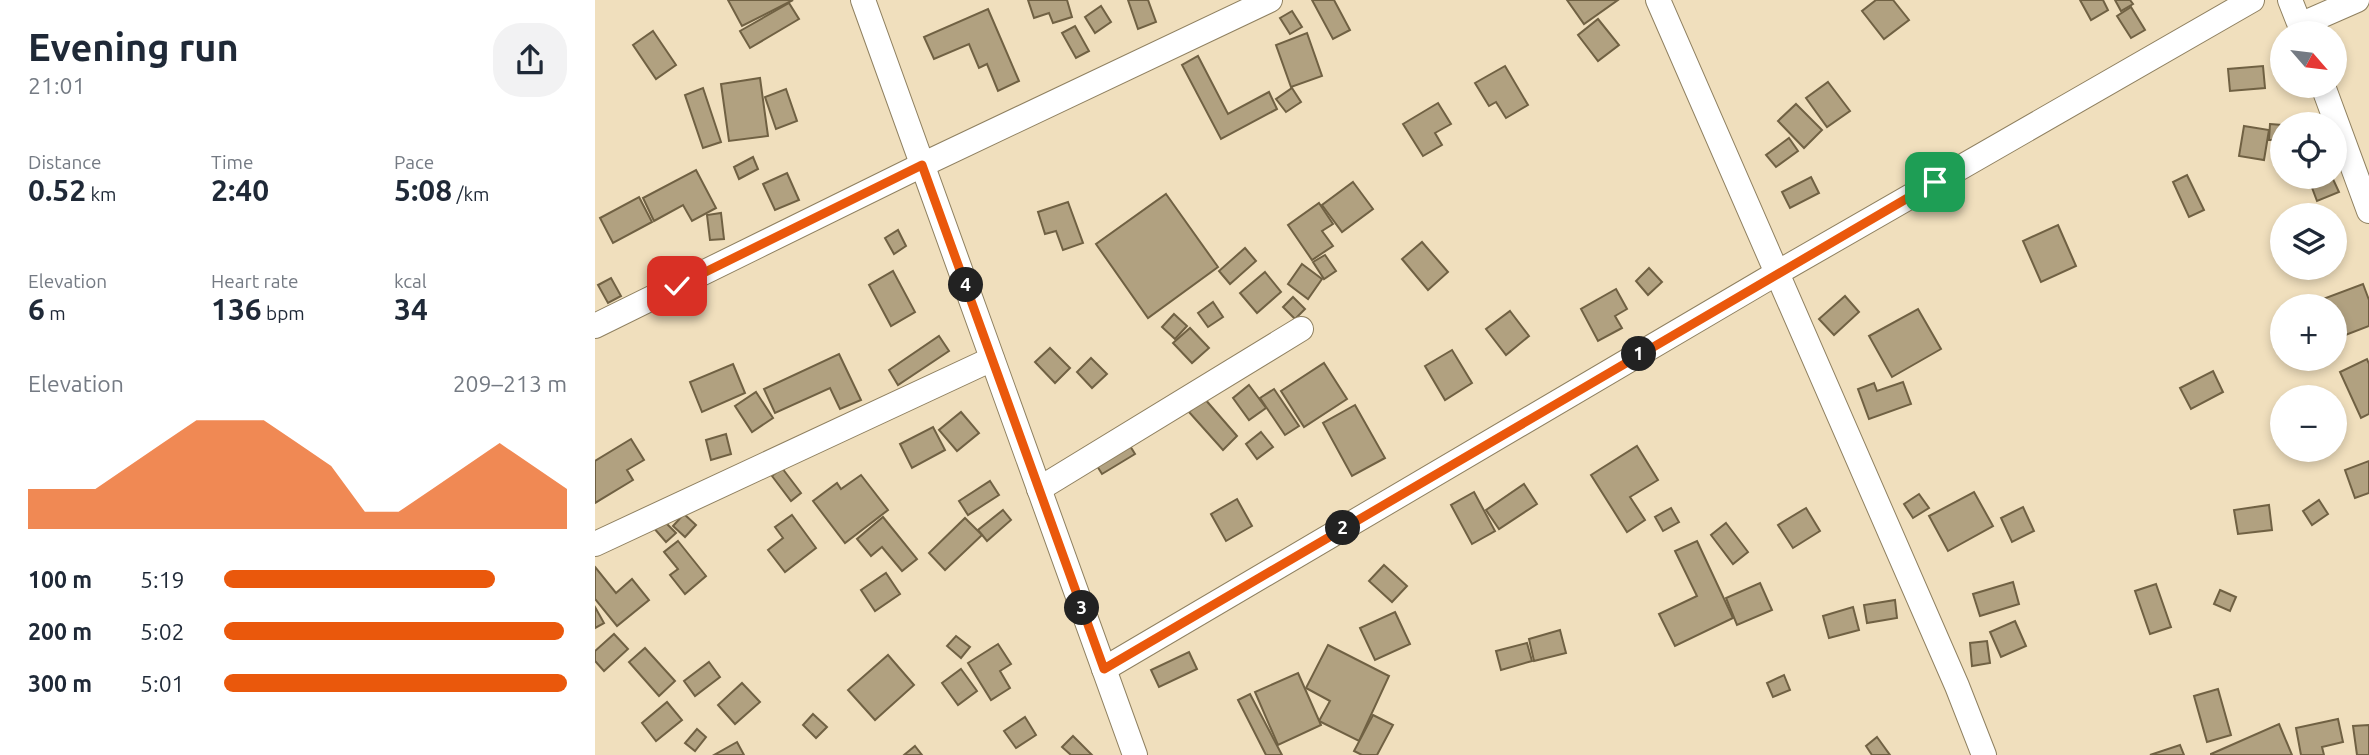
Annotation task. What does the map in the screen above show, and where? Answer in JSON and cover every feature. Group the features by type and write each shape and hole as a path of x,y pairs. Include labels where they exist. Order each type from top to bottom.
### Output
{"street":[{"path":"863,0 1135,755"},
{"path":"595,326 922,165 1270,0"},
{"path":"1658,0 1957,686 1984,755"},
{"path":"1104,669 1777,273 2252,0"},
{"path":"2290,0 2299,21"},
{"path":"2317,21 2357,0"},
{"path":"2327,98 2369,211"},
{"path":"1039,489 1301,329"},
{"path":"595,544 992,359"}],"building":[{"path":"728,0 793,0 742,26"},
{"path":"1028,0 1067,0 1072,17 1053,23 1049,13 1034,18"},
{"path":"1128,0 1148,0 1156,22 1138,29"},
{"path":"1312,0 1334,0 1350,30 1333,39"},
{"path":"1567,0 1618,0 1584,24"},
{"path":"1876,0 1893,0 1909,20 1884,39 1862,11"},
{"path":"2080,0 2103,0 2108,10 2091,20"},
{"path":"2115,0 2130,0 2133,4 2121,11"},
{"path":"789,3 799,19 750,48 740,31"},
{"path":"1101,6 1111,22 1095,33 1085,17"},
{"path":"2131,7 2145,30 2131,38 2117,16"},
{"path":"988,9 1019,81 998,91 987,64 979,68 969,44 934,59 924,37"},
{"path":"1292,11 1302,27 1290,34 1280,18"},
{"path":"1598,19 1619,45 1598,61 1578,35"},
{"path":"1075,26 1089,51 1076,58 1062,33"},
{"path":"653,31 676,65 656,79 633,45"},
{"path":"1307,33 1322,76 1291,87 1276,45"},
{"path":"1198,56 1228,114 1269,92 1277,109 1221,139 1182,65"},
{"path":"1505,66 1528,105 1506,118 1496,102 1489,106 1475,83"},
{"path":"2263,66 2265,88 2230,91 2228,69"},
{"path":"760,78 768,136 729,141 721,84"},
{"path":"1828,82 1850,111 1827,127 1806,98"},
{"path":"703,88 721,142 703,148 685,95"},
{"path":"1292,88 1301,102 1286,112 1276,99"},
{"path":"786,89 797,121 776,129 765,97"},
{"path":"1438,103 1451,124 1435,133 1442,145 1423,156 1403,124"},
{"path":"1796,104 1822,130 1804,148 1778,121"},
{"path":"2244,126 2269,130 2264,160 2239,156"},
{"path":"1789,138 1798,151 1776,167 1766,155"},
{"path":"753,157 758,169 739,179 734,167"},
{"path":"696,170 716,208 692,221 683,205 654,221 643,198"},
{"path":"787,173 799,200 775,210 763,184"},
{"path":"2187,175 2204,210 2189,217 2173,182"},
{"path":"1811,177 1819,193 1790,208 1782,192"},
{"path":"1353,182 1373,209 1342,232 1322,205"},
{"path":"2312,189 2338,189 2339,192 2317,201"},
{"path":"1166,194 1218,267 1148,318 1096,244"},
{"path":"639,197 652,222 613,243 600,218"},
{"path":"1068,202 1083,243 1063,250 1056,231 1045,234 1038,212"},
{"path":"1319,203 1333,224 1322,231 1333,246 1312,260 1288,225"},
{"path":"721,213 724,239 710,240 707,215"},
{"path":"2058,225 2076,266 2041,282 2023,241"},
{"path":"898,230 906,246 894,254 885,238"},
{"path":"1422,242 1448,272 1428,290 1402,259"},
{"path":"1245,248 1256,261 1230,284 1219,271"},
{"path":"1325,255 1336,271 1324,279 1313,262"},
{"path":"1302,264 1322,279 1308,299 1288,284"},
{"path":"1649,268 1662,282 1648,295 1636,281"},
{"path":"893,271 915,312 891,326 869,285"},
{"path":"1265,272 1281,292 1257,313 1240,293"},
{"path":"611,278 621,296 608,303 598,285"},
{"path":"2363,284 2369,300 2369,326 2347,334 2347,294 2336,294"},
{"path":"1616,289 1627,309 1615,316 1622,328 1598,341 1581,309"},
{"path":"1845,296 1859,312 1834,335 1819,319"},
{"path":"1293,297 1305,309 1295,319 1283,307"},
{"path":"1213,302 1223,317 1208,327 1198,313"},
{"path":"1918,309 1941,349 1892,377 1869,336"},
{"path":"1510,311 1529,336 1506,355 1486,329"},
{"path":"1174,314 1187,326 1175,339 1162,327"},
{"path":"1190,328 1209,348 1192,363 1173,343"},
{"path":"939,336 949,351 898,385 889,370"},
{"path":"1050,348 1070,368 1055,383 1035,362"},
{"path":"1452,350 1472,383 1445,400 1425,366"},
{"path":"839,354 861,400 840,409 830,388 775,413 764,389"},
{"path":"1091,358 1107,374 1092,388 1077,372"},
{"path":"2367,359 2369,364 2369,414 2361,418 2340,372 2347,371"},
{"path":"1324,363 1347,399 1304,427 1281,391"},
{"path":"733,364 745,393 702,412 690,382"},
{"path":"2213,371 2223,392 2191,409 2180,388"},
{"path":"1903,382 1911,404 1869,419 1858,389 1874,383 1877,391"},
{"path":"1249,385 1266,408 1249,420 1233,398"},
{"path":"1274,389 1299,426 1285,435 1260,398"},
{"path":"756,392 773,418 752,432 735,406"},
{"path":"1204,398 1237,436 1223,450 1189,412"},
{"path":"1355,405 1385,458 1352,476 1323,423"},
{"path":"961,412 979,433 957,451 939,430"},
{"path":"933,427 945,450 912,468 900,444"},
{"path":"1261,432 1273,447 1257,459 1246,444"},
{"path":"726,434 731,454 711,460 706,440"},
{"path":"631,439 644,460 627,470 633,480 595,503 595,461"},
{"path":"1127,441 1135,454 1102,474 1094,461"},
{"path":"1637,446 1658,480 1630,497 1645,520 1627,532 1591,475"},
{"path":"2369,461 2369,493 2355,498 2345,470"},
{"path":"782,468 801,493 791,501 772,476"},
{"path":"861,475 888,510 845,543 813,501 837,483 841,489"},
{"path":"990,481 999,495 968,515 959,501"},
{"path":"1524,484 1537,504 1499,529 1486,510"},
{"path":"1474,492 1495,531 1472,544 1451,505"},
{"path":"1974,492 1993,526 1948,551 1929,516"},
{"path":"1919,494 1929,508 1913,518 1904,504"},
{"path":"1237,499 1252,526 1226,541 1211,514"},
{"path":"2319,500 2328,514 2312,525 2303,511"},
{"path":"2269,505 2272,530 2238,534 2234,510"},
{"path":"2023,507 2034,531 2012,542 2001,518"},
{"path":"1671,508 1679,522 1663,531 1655,517"},
{"path":"1806,508 1820,531 1793,548 1778,525"},
{"path":"1003,510 1011,520 987,541 978,530"},
{"path":"684,514 696,525 685,537 673,526"},
{"path":"792,515 816,548 785,572 768,550 783,538 775,527"},
{"path":"883,517 917,559 902,571 882,547 871,556 857,539"},
{"path":"965,518 982,535 945,570 929,553"},
{"path":"662,519 676,533 666,542 653,527"},
{"path":"1726,523 1748,552 1733,564 1711,535"},
{"path":"678,541 706,576 685,594 670,575 678,569 664,552"},
{"path":"1697,541 1733,618 1675,646 1659,614 1697,596 1675,551"},
{"path":"1384,565 1407,586 1392,602 1369,581"},
{"path":"595,567 616,593 632,579 649,600 617,626 595,599"},
{"path":"886,573 900,594 875,611 861,590"},
{"path":"2013,582 2019,604 1980,616 1973,594"},
{"path":"1760,583 1772,610 1737,625 1726,598"},
{"path":"2156,584 2171,627 2150,634 2135,591"},
{"path":"2220,590 2236,597 2230,611 2214,604"},
{"path":"1895,600 1897,618 1867,623 1864,605"},
{"path":"595,607 604,623 595,628"},
{"path":"1853,607 1859,630 1829,638 1823,616"},
{"path":"1395,612 1410,644 1375,660 1360,628"},
{"path":"2015,621 2026,646 2001,657 1990,632"},
{"path":"1560,630 1566,653 1534,661 1529,639"},
{"path":"614,634 628,649 604,671 595,661 595,651"},
{"path":"956,636 970,647 961,658 947,646"},
{"path":"1987,641 1990,663 1972,666 1970,643"},
{"path":"1527,643 1532,661 1501,670 1496,651"},
{"path":"998,644 1011,664 1000,671 1010,688 991,700 968,663"},
{"path":"1328,645 1389,676 1359,741 1319,721 1330,701 1306,688"},
{"path":"645,648 675,681 659,696 629,662"},
{"path":"1189,652 1197,669 1159,687 1151,670"},
{"path":"888,655 914,685 875,720 848,690"},
{"path":"709,662 720,677 695,696 684,681"},
{"path":"961,669 977,691 958,705 942,683"},
{"path":"1298,673 1321,725 1278,745 1255,692"},
{"path":"1784,675 1790,690 1773,697 1767,683"},
{"path":"742,683 760,702 735,724 718,705"},
{"path":"2218,689 2231,735 2207,742 2194,696"},
{"path":"1250,694 1282,755 1266,755 1238,700"},
{"path":"667,702 682,720 656,741 642,723"},
{"path":"813,714 827,727 816,738 803,725"},
{"path":"1373,715 1393,725 1377,755 1362,755 1354,751"},
{"path":"1025,717 1036,735 1016,748 1004,731"},
{"path":"2338,719 2343,742 2322,747 2324,755 2301,755 2296,728"},
{"path":"2279,724 2292,755 2211,755 2211,754"},
{"path":"2369,725 2369,755 2357,755 2353,726"},
{"path":"697,729 706,737 695,751 685,743"},
{"path":"1073,736 1092,755 1071,755 1062,747"},
{"path":"1877,737 1890,755 1872,755 1866,746"},
{"path":"737,742 744,755 714,755"},
{"path":"2180,745 2184,755 2150,755"},
{"path":"915,746 922,755 904,755"}],"route":[{"path":"677,286 922,165 1104,669 1935,182"}]}
